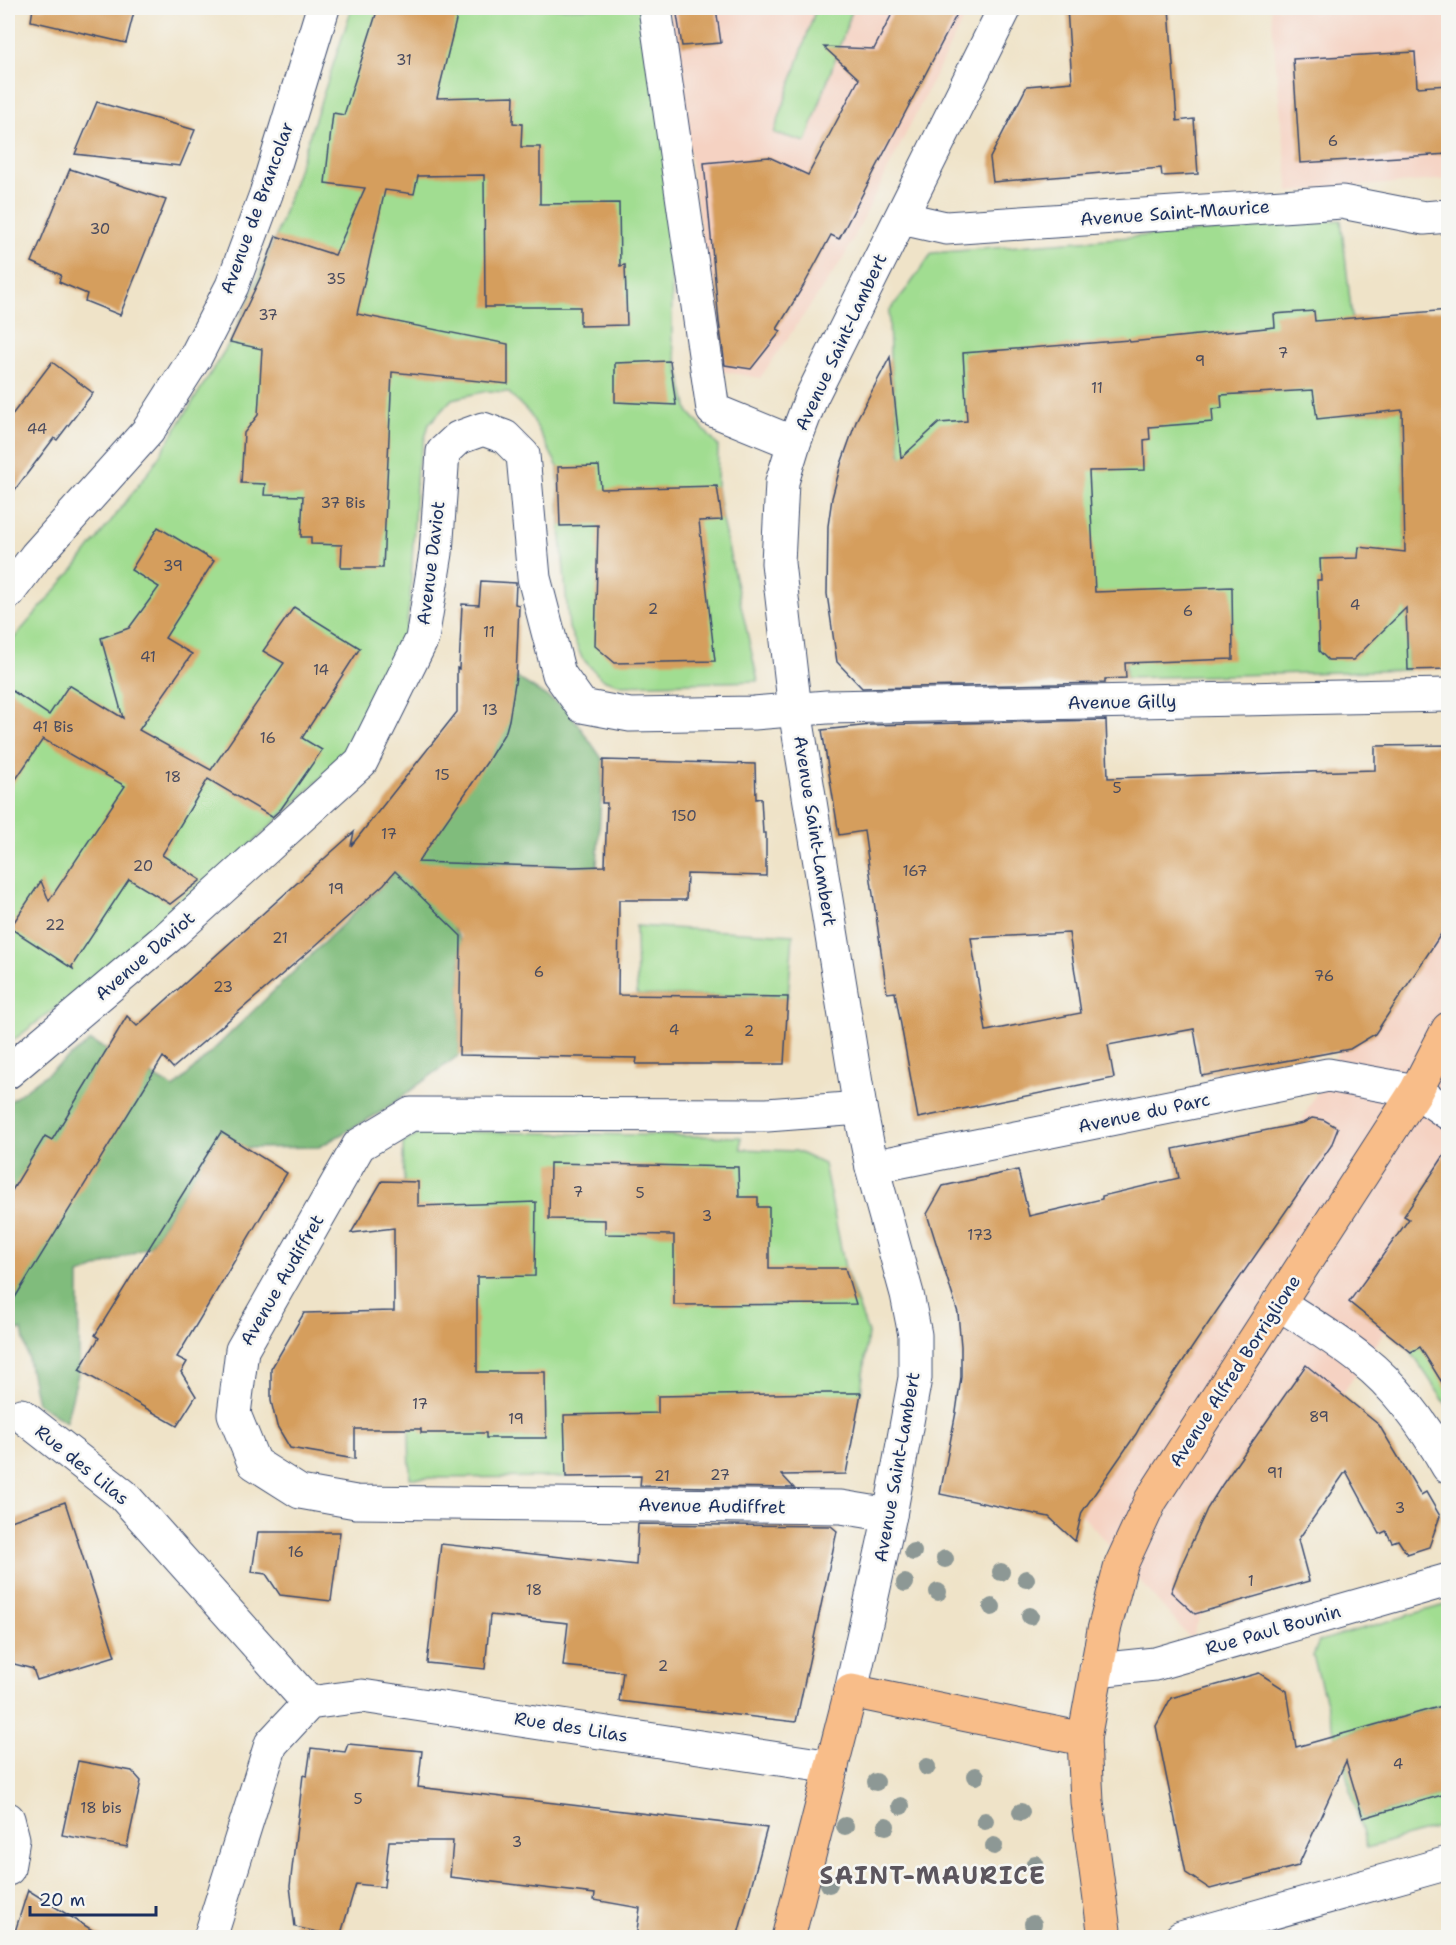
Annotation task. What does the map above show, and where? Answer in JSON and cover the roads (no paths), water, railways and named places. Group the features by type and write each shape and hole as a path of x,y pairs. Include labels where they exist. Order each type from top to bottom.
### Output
{"main road":[{"name":"Avenue Alfred Borriglione","path":"1105,1938 1087,1803 1084,1739 1095,1670 1121,1565 1152,1500 1416,1091 1449,1029"},
{"path":"788,1938 851,1691 1084,1739"}],"street":[{"name":"Avenue de Brancolar","path":"8,593 36,556 148,431 196,356 232,286 255,224 323,8"},
{"path":"655,8 713,410 794,443"},
{"name":"Avenue Saint-Lambert","path":"851,1691 890,1515 915,1378 915,1335 907,1294 872,1167 860,1108 795,710 778,563 782,482 811,399 1005,8"},
{"name":"Avenue Saint-Maurice","path":"901,218 946,228 1342,202 1424,218 1449,216"},
{"name":"Avenue Daviot","path":"8,1072 168,937 361,762 422,639 436,553 443,452 458,438 483,429 505,437 523,455 534,578 559,674 582,706 630,715 795,710"},
{"name":"Avenue Gilly","path":"795,710 827,707 1449,695"},
{"name":"Avenue du Parc","path":"872,1167 1328,1075 1416,1091"},
{"path":"1416,1091 1449,1113"},
{"name":"Avenue Audiffret","path":"860,1108 767,1115 411,1114 359,1145 242,1350 234,1414 254,1463 300,1492 356,1502 841,1507 890,1515"},
{"path":"1278,1303 1363,1360 1403,1400 1449,1467"},
{"name":"Rue des Lilas","path":"21,1415 123,1495 309,1703 362,1696 832,1767"},
{"name":"Rue Paul Bounin","path":"1095,1670 1155,1664 1449,1580"},
{"path":"210,1938 271,1744 309,1703"},
{"path":"8,1819 14,1839 8,1869"},
{"path":"1181,1938 1233,1931 1449,1863"}],"district":[{"name":"SAINT-MAURICE","path":"933,1876"}]}
